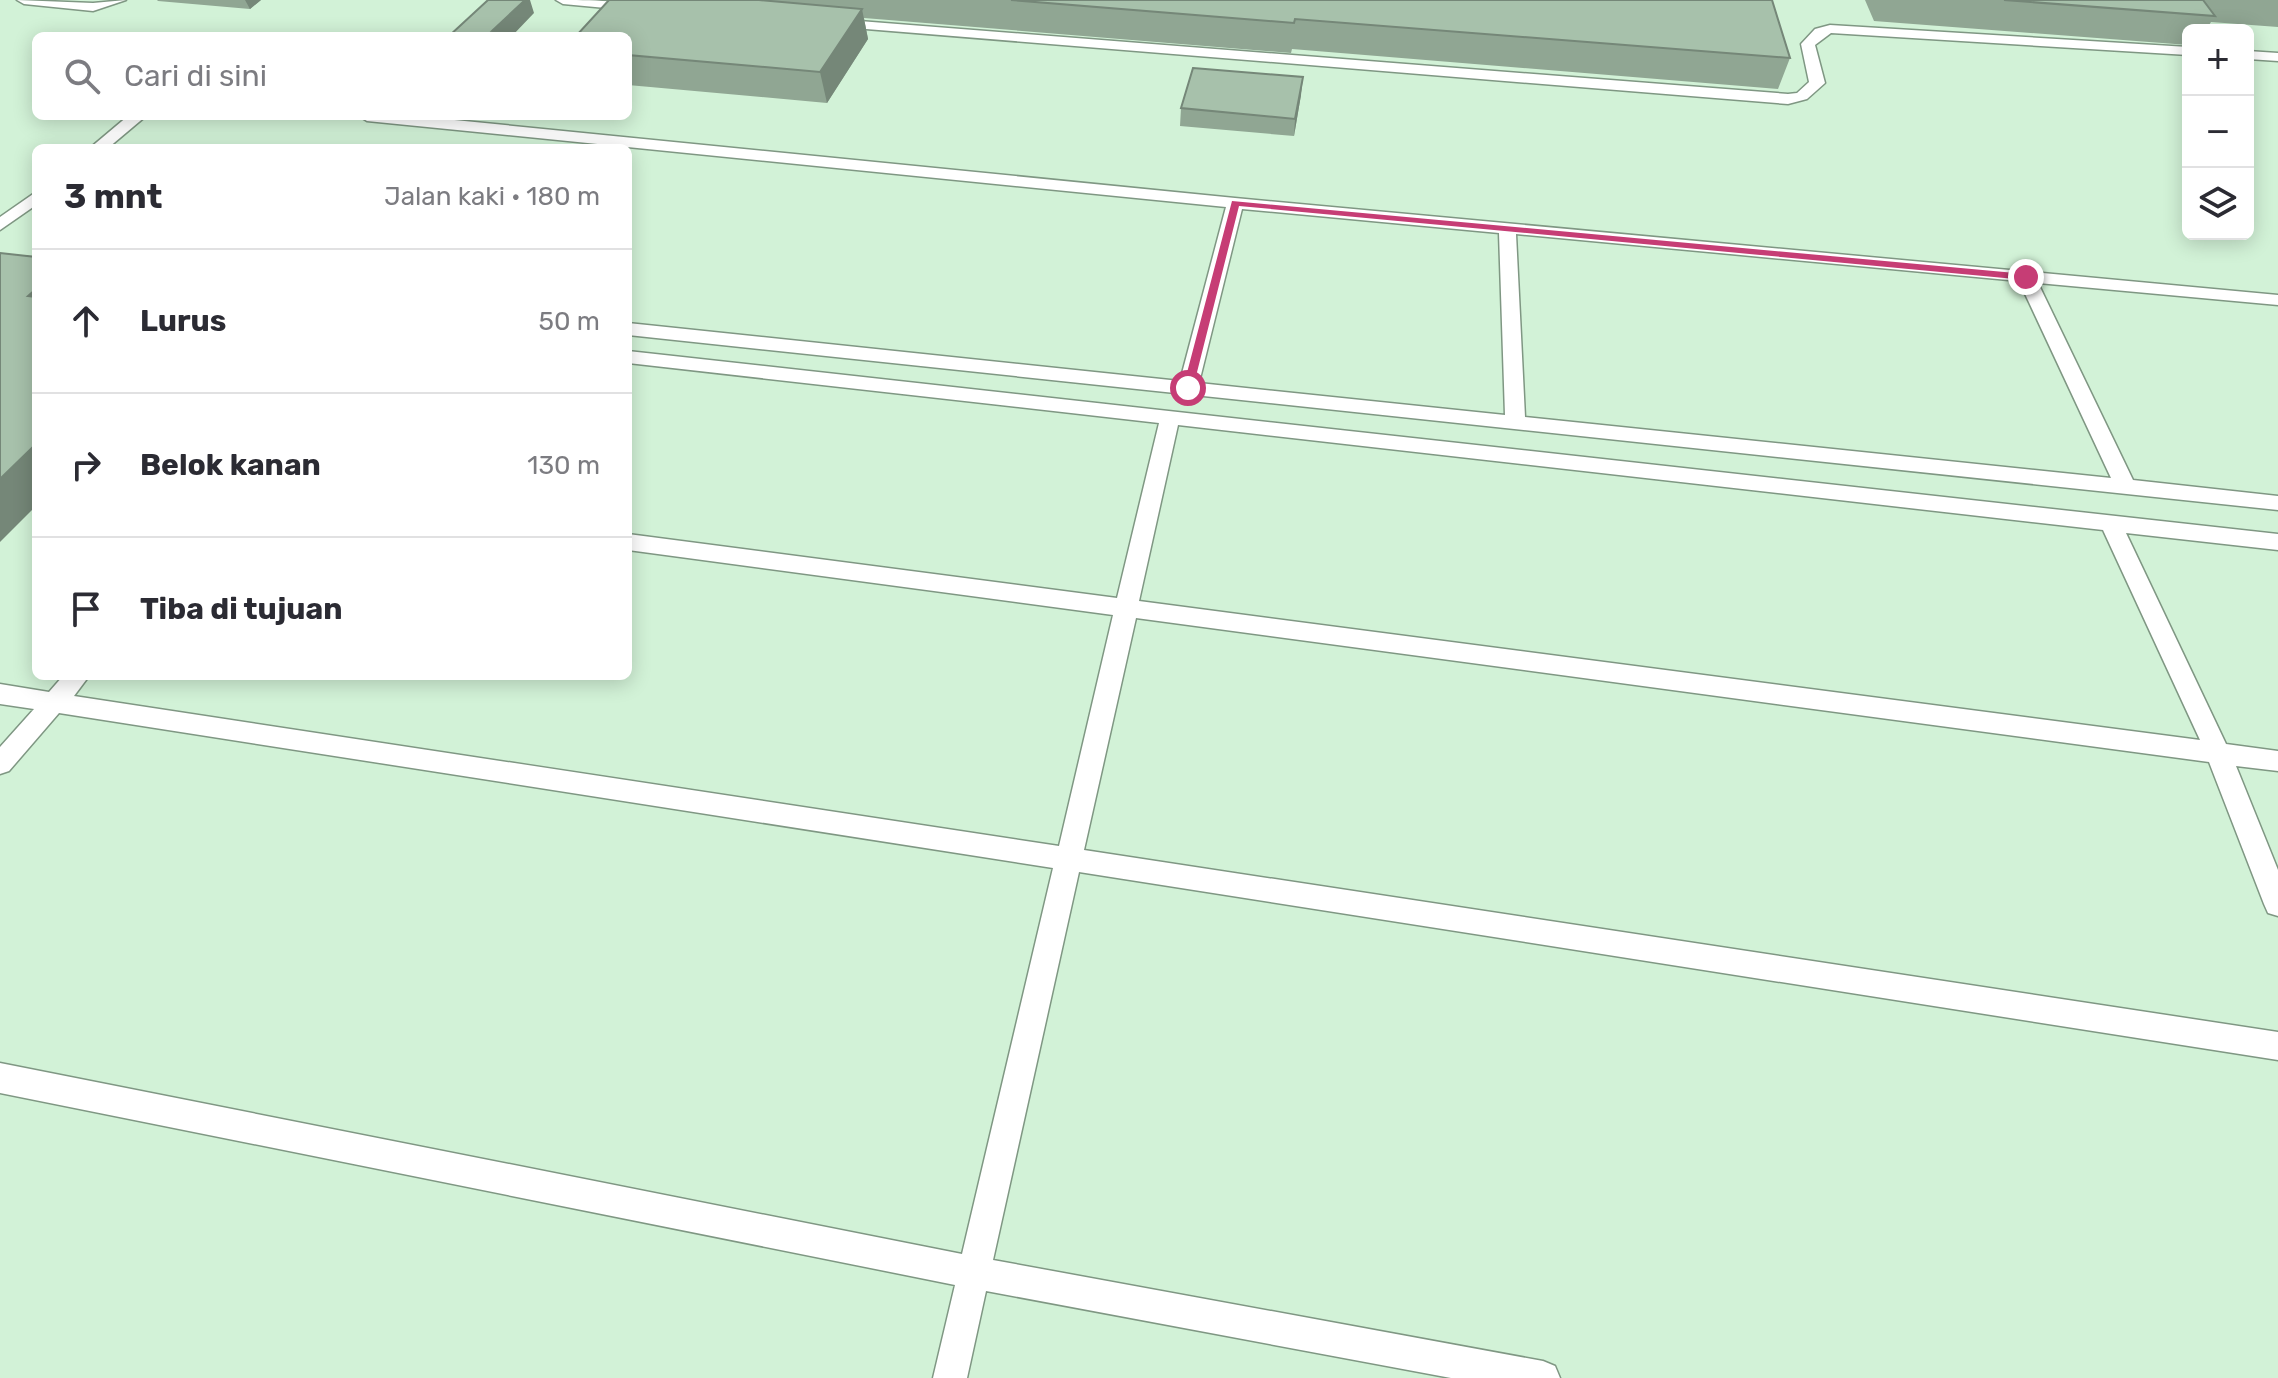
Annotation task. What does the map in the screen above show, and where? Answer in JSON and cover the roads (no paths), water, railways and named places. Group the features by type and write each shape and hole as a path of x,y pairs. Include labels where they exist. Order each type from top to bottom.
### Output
{"lane":[{"path":"24,0 93,7 119,0"},
{"path":"563,0 656,8"},
{"path":"813,21 1788,99 1811,91 1817,83 1808,44 1820,32 1830,29 2182,51"},
{"path":"2254,55 2278,57"},
{"path":"103,144 133,120"},
{"path":"410,120 1235,203 2278,300"},
{"path":"541,144 551,133"},
{"path":"0,225 32,200"},
{"path":"1188,388 1235,203"},
{"path":"1507,228 1515,422"},
{"path":"2026,277 2126,487"},
{"path":"632,329 2278,503"},
{"path":"632,357 2278,542"},
{"path":"950,1378 1170,418"},
{"path":"2111,523 2218,753 2278,904"},
{"path":"632,543 2278,761"},
{"path":"0,764 73,680"},
{"path":"0,694 2278,1046"},
{"path":"0,1078 975,1273 1543,1378"}]}
